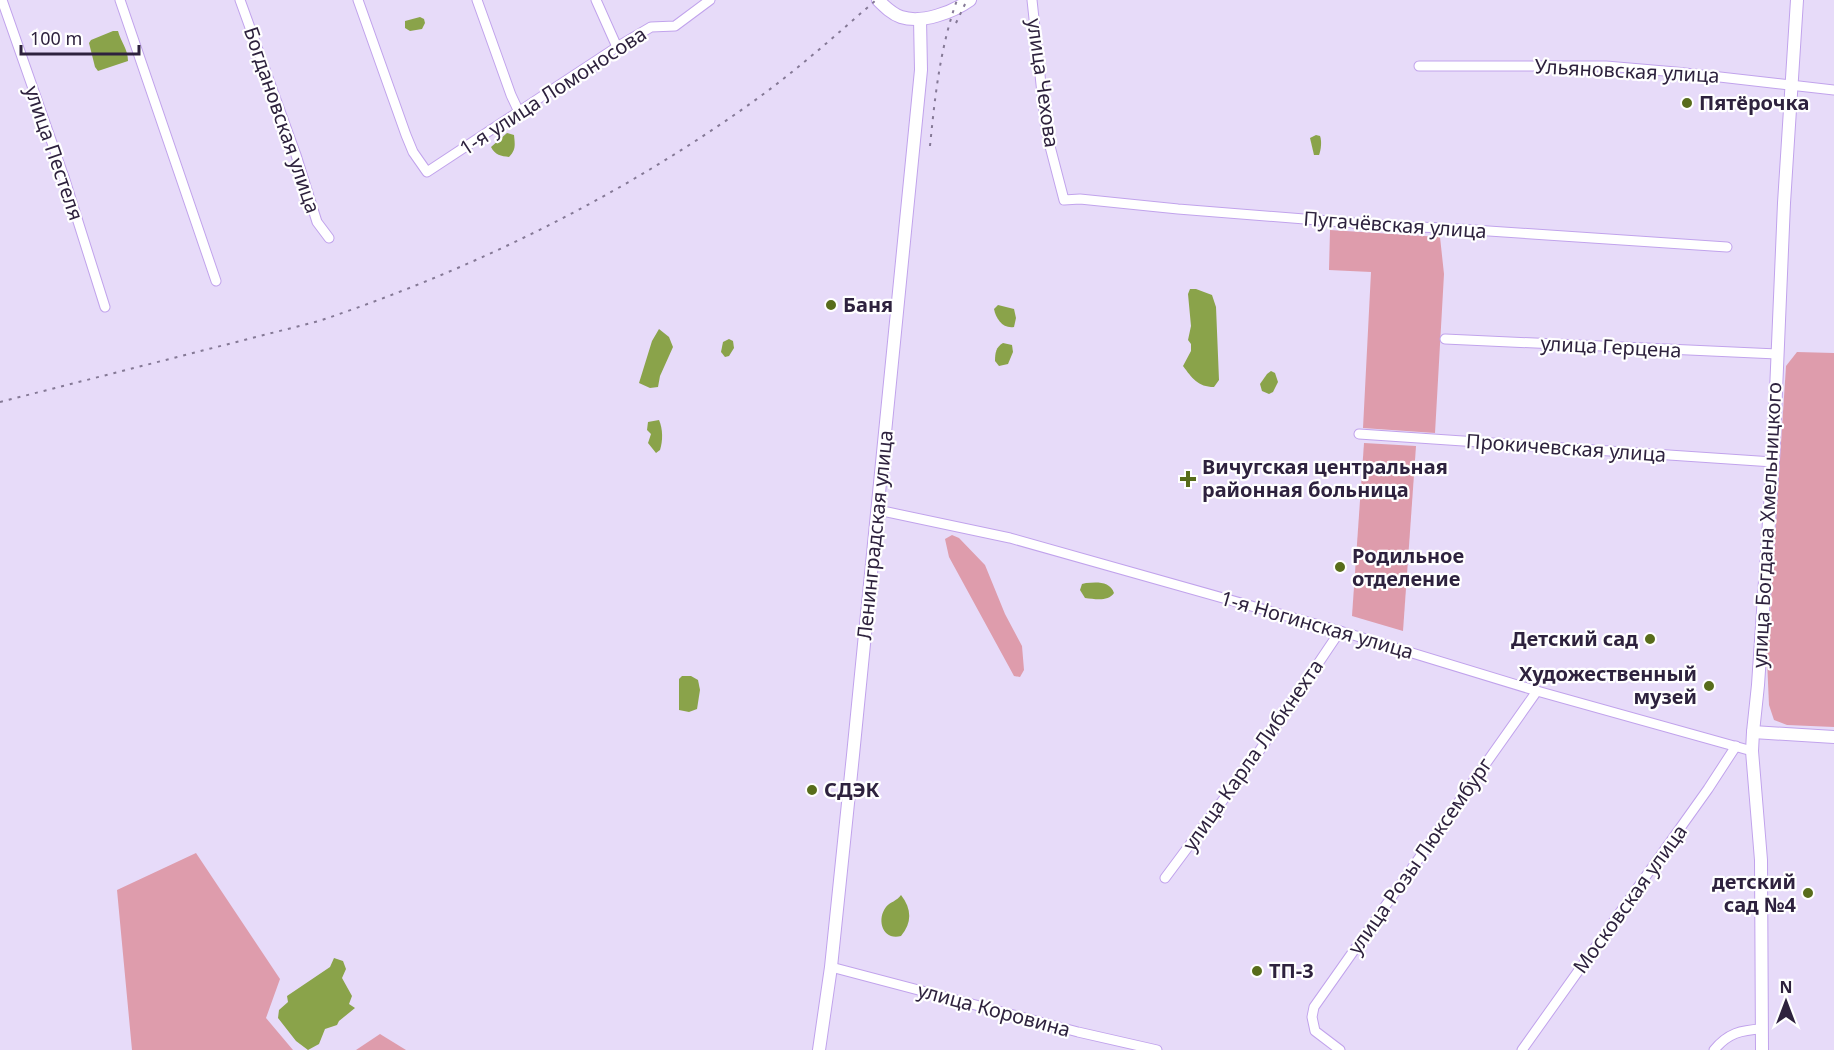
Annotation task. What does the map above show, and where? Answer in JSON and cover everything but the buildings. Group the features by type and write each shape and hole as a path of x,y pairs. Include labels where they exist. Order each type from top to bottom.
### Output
{"main road":[{"path":"878,0 899,17 920,18 953,9 970,0"},
{"name":"улица Богдана Хмельницкого","path":"1762,1050 1761,860 1752,751 1773,462 1784,203 1797,0"},
{"name":"Ленинградская улица","path":"819,1050 831,966 878,510 921,70 920,18"},
{"path":"1753,732 1834,737"}],"street":[{"name":"улица Пестеля","path":"2,0 64,177 105,307"},
{"path":"120,0 216,281"},
{"name":"Богдановская улица","path":"240,0 296,155 317,222 329,238"},
{"name":"1-я улица Ломоносова","path":"358,0 406,135 413,152 427,172 617,47 651,27 675,26 710,0"},
{"path":"477,0 519,112"},
{"path":"596,0 617,47"},
{"name":"улица Чехова","path":"1032,0 1046,131 1064,200"},
{"name":"Ульяновская улица","path":"1419,66 1606,66 1834,90"},
{"name":"Пугачёвская улица","path":"1064,200 1080,199 1392,226 1727,248"},
{"name":"улица Герцена","path":"1445,339 1777,354"},
{"name":"Прокичевская улица","path":"1359,434 1773,462"},
{"name":"1-я Ногинская улица","path":"878,510 1010,538 1752,751"},
{"name":"улица Карла Либкнехта","path":"1165,878 1258,753 1340,631"},
{"name":"улица Розы Люксембург","path":"1340,1050 1320,1037 1312,1025 1314,1007 1537,691"},
{"name":"Московская улица","path":"1522,1050 1736,746"},
{"name":"улица Коровина","path":"831,966 1078,1032 1157,1050"},
{"path":"1714,1050 1721,1041 1734,1032 1762,1029"}],"shaded area":[{"path":"420,17 425,23 422,29 410,31 405,28 405,21"},
{"path":"113,31 118,31 128,61 98,71 89,43"},
{"path":"507,133 514,135 515,142 514,150 509,157 498,155 491,147"},
{"path":"1320,136 1321,140 1319,155 1314,155 1310,138"},
{"path":"1330,230 1440,237 1444,274 1435,433 1363,428 1371,272 1329,270"},
{"path":"1190,289 1212,295 1216,307 1219,380 1214,387 1200,384 1183,366 1191,351 1191,344 1188,340 1191,326 1188,294"},
{"path":"998,305 1014,309 1016,318 1014,327 1003,325 998,320 994,309"},
{"path":"659,329 669,337 673,347 660,376 658,387 650,388 639,383 652,341"},
{"path":"729,339 733,341 734,348 729,356 725,357 721,352 723,342"},
{"path":"1003,343 1012,345 1013,352 1008,364 999,366 995,361 996,353"},
{"path":"1797,352 1834,353 1834,727 1787,725 1774,720 1769,705 1767,660 1786,366"},
{"path":"1271,371 1275,373 1278,382 1273,392 1269,394 1262,391 1260,384"},
{"path":"659,420 662,439 660,450 656,453 648,443 651,434 647,430 648,422"},
{"path":"1364,443 1416,446 1403,631 1352,616"},
{"path":"952,535 959,538 985,565 1005,614 1022,646 1024,670 1020,677 1014,676 949,557 945,539"},
{"path":"1082,584 1106,584 1114,593 1105,599 1085,598 1080,590"},
{"path":"682,676 691,676 698,680 700,690 697,709 689,712 679,710 679,679"},
{"path":"196,853 280,979 266,1018 293,1050 132,1050 117,890"},
{"path":"901,895 909,911 909,921 901,936 895,937 883,928 882,918 886,907"},
{"path":"334,958 343,961 346,969 342,978 352,996 349,1004 355,1008 337,1025 325,1029 319,1044 308,1050 296,1041 278,1018 279,1010 288,1002 287,996 330,967"},
{"path":"380,1034 406,1050 356,1050"}],"railway":[{"path":"0,402 319,321 377,301 489,254 598,199 703,136 786,77 876,0"},
{"path":"930,146 942,54 957,0"},
{"path":"956,23 967,0"}],"place":[{"name":"Пятёрочка","path":"1687,103"},
{"name":"Баня","path":"831,305"},
{"name":"Вичугская центральная районная больница","path":"1188,479"},
{"name":"Родильное отделение","path":"1340,567"},
{"name":"Детский сад","path":"1650,639"},
{"name":"Художественный музей","path":"1709,686"},
{"name":"СДЭК","path":"812,790"},
{"name":"детский сад №4","path":"1808,893"},
{"name":"ТП-3","path":"1257,971"}]}
